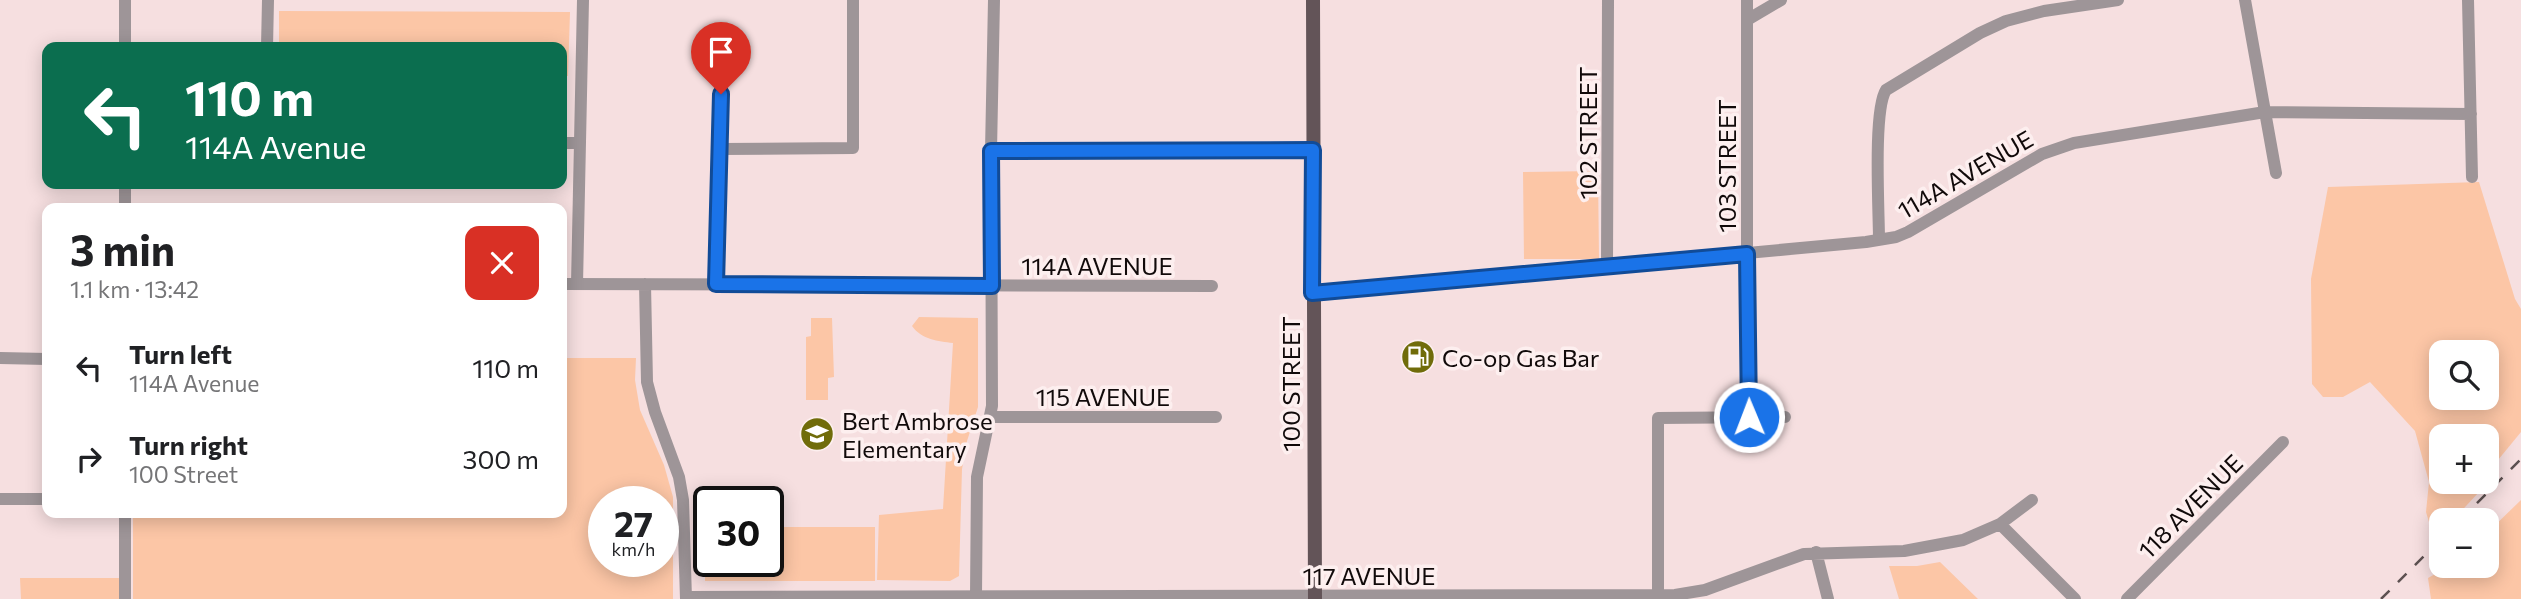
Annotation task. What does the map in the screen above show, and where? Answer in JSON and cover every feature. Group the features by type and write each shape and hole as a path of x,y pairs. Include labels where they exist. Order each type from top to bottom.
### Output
{"main road":[{"name":"100 STREET","path":"1313,0 1315,598"}],"street":[{"path":"125,0 125,42"},
{"path":"268,0 268,42"},
{"path":"577,284 583,0"},
{"path":"720,149 853,148 853,0"},
{"path":"976,597 977,477 984,436 991,417 994,0"},
{"name":"102 STREET","path":"1607,267 1608,0"},
{"name":"103 STREET","path":"1747,0 1749,417"},
{"path":"1748,20 1782,0"},
{"path":"1879,240 1879,118 1882,97 1886,90 2006,21 2035,13 2118,0"},
{"path":"2245,0 2276,173"},
{"path":"2468,0 2472,177"},
{"path":"716,284 722,67"},
{"name":"114A AVENUE","path":"1312,293 1879,240 1908,232 2053,148 2085,141 2265,113 2470,114"},
{"path":"567,143 580,143"},
{"path":"991,151 1313,150"},
{"name":"114A AVENUE","path":"567,284 1212,286"},
{"path":"645,284 647,382 679,477 683,500 686,598"},
{"path":"0,358 42,359"},
{"path":"1658,596 1658,418 1785,416"},
{"name":"115 AVENUE","path":"991,417 1216,417"},
{"name":"118 AVENUE","path":"2127,599 2283,442"},
{"path":"0,499 42,499"},
{"name":"117 AVENUE","path":"686,598 1658,596 1704,590 1790,558 1816,552 1920,550 1964,540 2000,524 2032,500"},
{"path":"125,518 125,599"},
{"path":"2000,524 2075,599"},
{"path":"1816,552 1828,599"}],"shaded area":[{"path":"279,11 570,12 568,76 567,42 279,42"},
{"path":"1598,171 1599,259 1524,259 1523,172"},
{"path":"2479,182 2515,299 2521,309 2521,432 2499,459 2499,424 2429,424 2429,482 2415,431 2370,382 2343,397 2323,397 2312,384 2311,279 2328,187"},
{"path":"919,317 978,318 978,407 967,441 962,469 959,576 950,581 877,580 879,515 943,509 953,343 931,339 916,331 912,326"},
{"path":"811,318 832,318 834,377 828,378 828,400 806,400 806,337 811,336"},
{"path":"567,358 636,358 635,380 640,410 664,465 670,486 588,486 588,577 673,577 673,599 133,599 133,518 567,518"},
{"path":"2429,482 2429,494 2477,494 2464,508 2429,508 2429,522 2426,512"},
{"path":"2521,500 2521,599 2431,599 2429,577 2499,578 2499,521"},
{"path":"784,527 875,527 875,581 705,581 705,577 784,577"},
{"path":"1940,562 1978,599 1899,599 1889,566 1917,566"},
{"path":"20,578 120,578 121,599 21,599"}],"railway":[{"path":"2472,508 2521,459"},
{"path":"2381,599 2429,551"}],"place":[{"name":"Co-op Gas Bar","path":"1418,357"},
{"name":"Bert Ambrose Elementary","path":"817,434"}],"route":[{"path":"721,94 716,284 992,286 991,151 1313,150 1312,293 1747,254 1749,417"}]}
